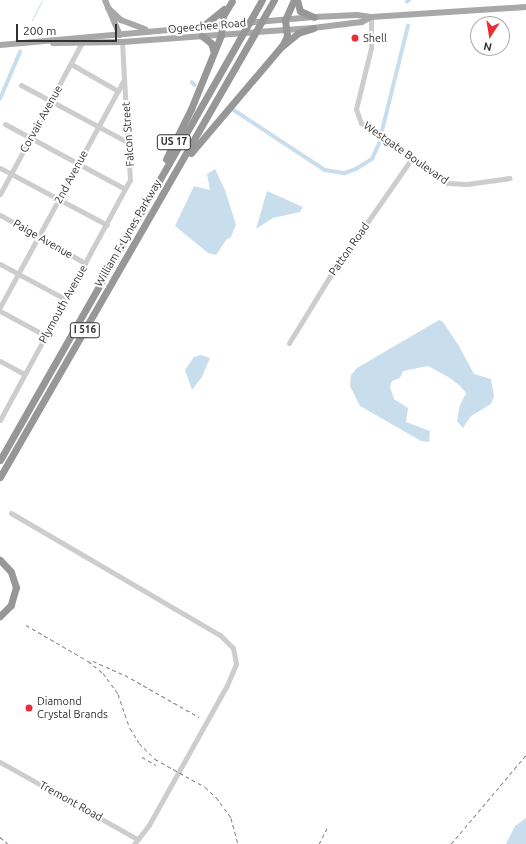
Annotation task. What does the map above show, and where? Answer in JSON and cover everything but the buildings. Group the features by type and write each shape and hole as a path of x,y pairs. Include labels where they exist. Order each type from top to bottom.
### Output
{"highway":[{"name":"William F. Lynes Parkway","path":"0,460 262,0"},
{"name":"William F. Lynes Parkway","path":"0,477 274,0"},
{"path":"295,0 300,11 314,17"},
{"path":"281,47 287,29 285,20 295,0"},
{"path":"222,25 223,16 232,1"},
{"path":"202,26 212,21 232,1"},
{"name":"US 17","path":"130,230 191,109 214,52 222,25"},
{"name":"US 17","path":"170,183 210,129 281,47 298,33 313,28"},
{"path":"202,36 211,43 214,52"},
{"path":"0,560 11,572 16,587 11,605 0,616"}],"main road":[{"path":"105,0 122,42"},
{"name":"Ogeechee Road","path":"0,45 44,42 119,33 314,17 357,15 371,17 526,7"},
{"path":"108,8 129,24 154,30"},
{"name":"Ogeechee Road","path":"44,42 81,44 122,42 313,28 362,22 371,17"},
{"path":"100,35 111,28 113,20"}],"street":[{"name":"Westgate Boulevard","path":"371,17 371,48 358,92 357,115 362,123 447,183 454,185 510,178"},
{"name":"2nd Avenue","path":"0,307 124,79 122,42"},
{"name":"Corvair Avenue","path":"0,194 81,44"},
{"path":"71,64 118,91"},
{"name":"Falcon Street","path":"124,79 131,173 125,189"},
{"path":"21,85 129,143"},
{"path":"5,124 125,189"},
{"name":"Patton Road","path":"289,343 330,276 412,158"},
{"path":"0,168 107,225"},
{"name":"Plymouth Avenue","path":"0,420 2,413 107,225 125,189"},
{"name":"Paige Avenue","path":"0,215 85,263"},
{"path":"0,264 65,299"},
{"path":"0,311 46,336"},
{"path":"0,361 24,374"},
{"path":"11,513 220,635 228,641 235,652 236,664 226,687 148,825 136,842"},
{"name":"Tremont Road","path":"0,762 136,842"}],"water":[{"path":"215,169 225,190 236,225 231,237 226,240 216,255 208,253 175,226 194,186 210,190 207,174"},
{"path":"267,191 303,207 300,212 273,218 256,229"},
{"path":"439,320 443,322 459,346 474,374 491,379 494,396 491,404 471,416 463,428 457,421 460,405 466,393 460,386 450,378 428,366 403,371 400,378 392,381 390,387 394,399 408,408 406,422 430,431 429,442 421,441 360,406 350,386 351,375 357,368"},
{"path":"201,355 210,358 202,377 192,390 185,370 194,357"},
{"path":"526,818 526,844 506,844 515,826"}],"waterway":[{"path":"32,20 42,0"},
{"path":"382,131 408,26"},
{"path":"0,99 20,52"},
{"path":"192,82 195,85"},
{"path":"234,110 325,170 345,173 356,169 372,159 380,142"}],"railway":[{"path":"26,625 88,661 103,673 118,694 130,728 139,743 155,759 205,787 216,797 231,818 238,844"},
{"path":"93,661 125,675 199,717"},
{"path":"451,844 526,755"},
{"path":"142,757 156,765"},
{"path":"319,844 328,826"},
{"path":"0,837 8,844"}],"place":[{"name":"Shell","path":"355,38"},
{"name":"Diamond Crystal Brands","path":"29,708"}]}
